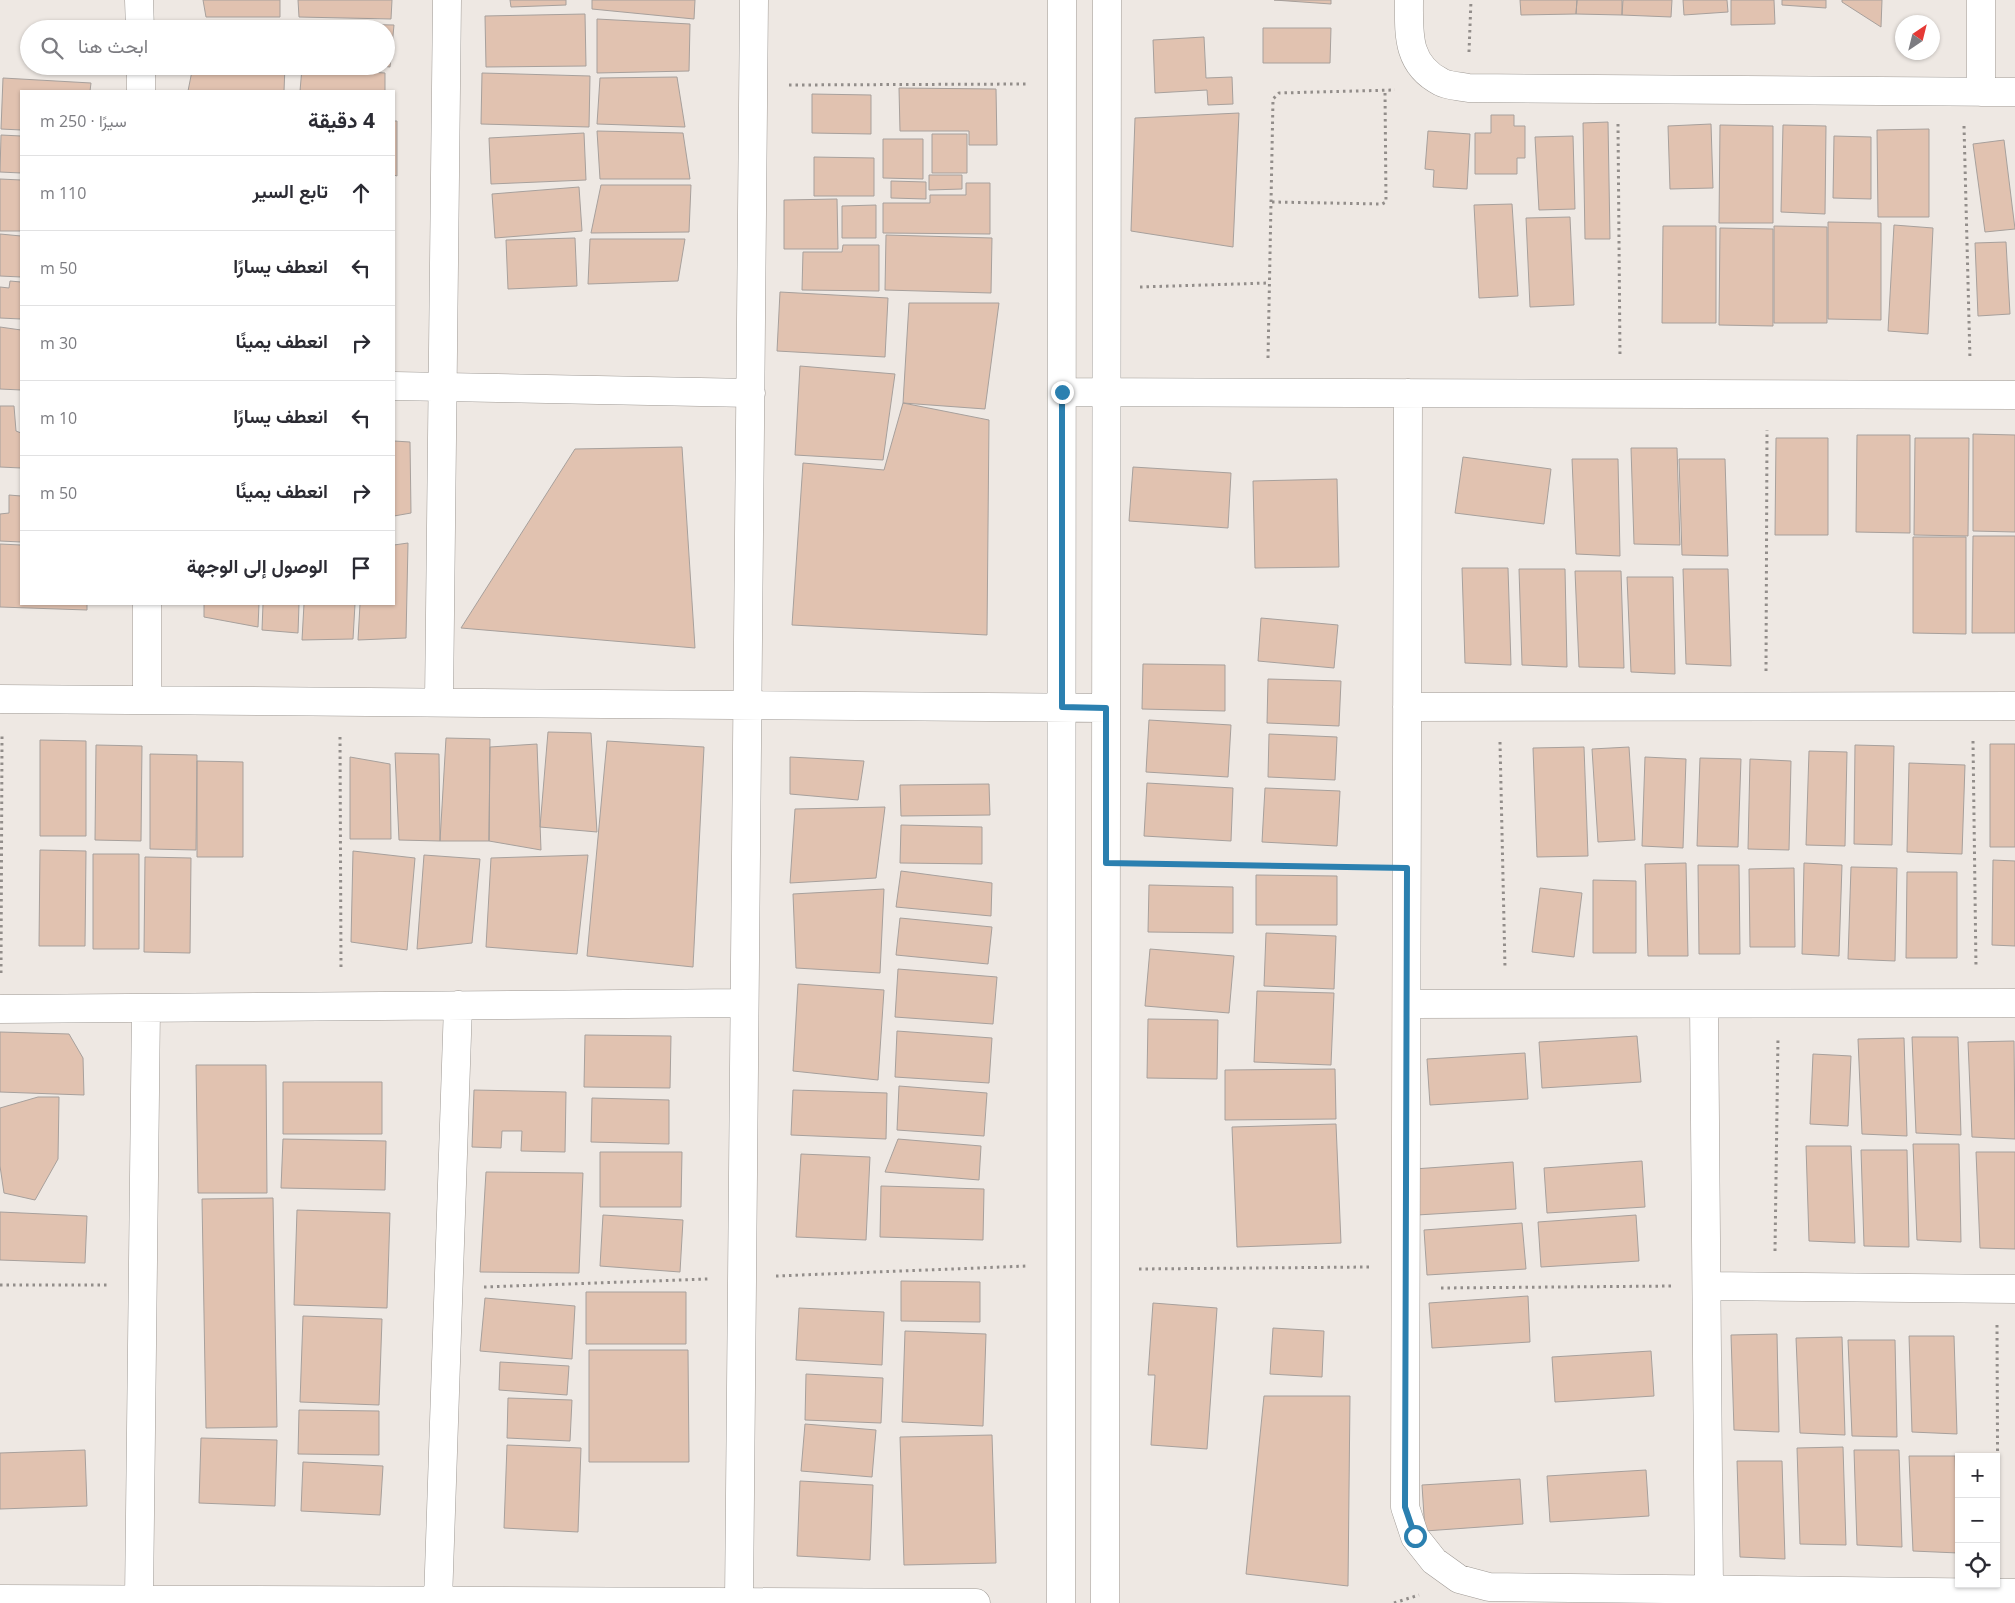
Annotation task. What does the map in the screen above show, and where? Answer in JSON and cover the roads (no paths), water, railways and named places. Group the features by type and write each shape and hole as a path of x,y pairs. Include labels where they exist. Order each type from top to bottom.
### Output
{"street":[{"path":"139,0 140,20"},
{"path":"439,702 447,0"},
{"path":"739,1602 754,0"},
{"path":"1062,0 1062,1603"},
{"path":"1105,1603 1107,0"},
{"path":"1409,0 1409,42 1420,66 1442,82 1468,88 2015,92"},
{"path":"1972,91 1981,0"},
{"path":"141,75 141,90"},
{"path":"395,386 751,394"},
{"path":"1062,392 2015,395"},
{"path":"1408,394 1405,1507 1415,1536 1434,1561 1459,1579 1489,1587 2007,1593"},
{"path":"147,605 147,700"},
{"path":"1,699 1106,708"},
{"path":"1407,707 2015,706"},
{"path":"1,1009 744,1003"},
{"path":"1407,1004 2015,1003"},
{"path":"1704,1004 1709,1590"},
{"path":"438,1601 458,1005"},
{"path":"139,1599 146,1008"},
{"path":"1706,1286 2006,1289"},
{"path":"0,1599 976,1603"}]}
